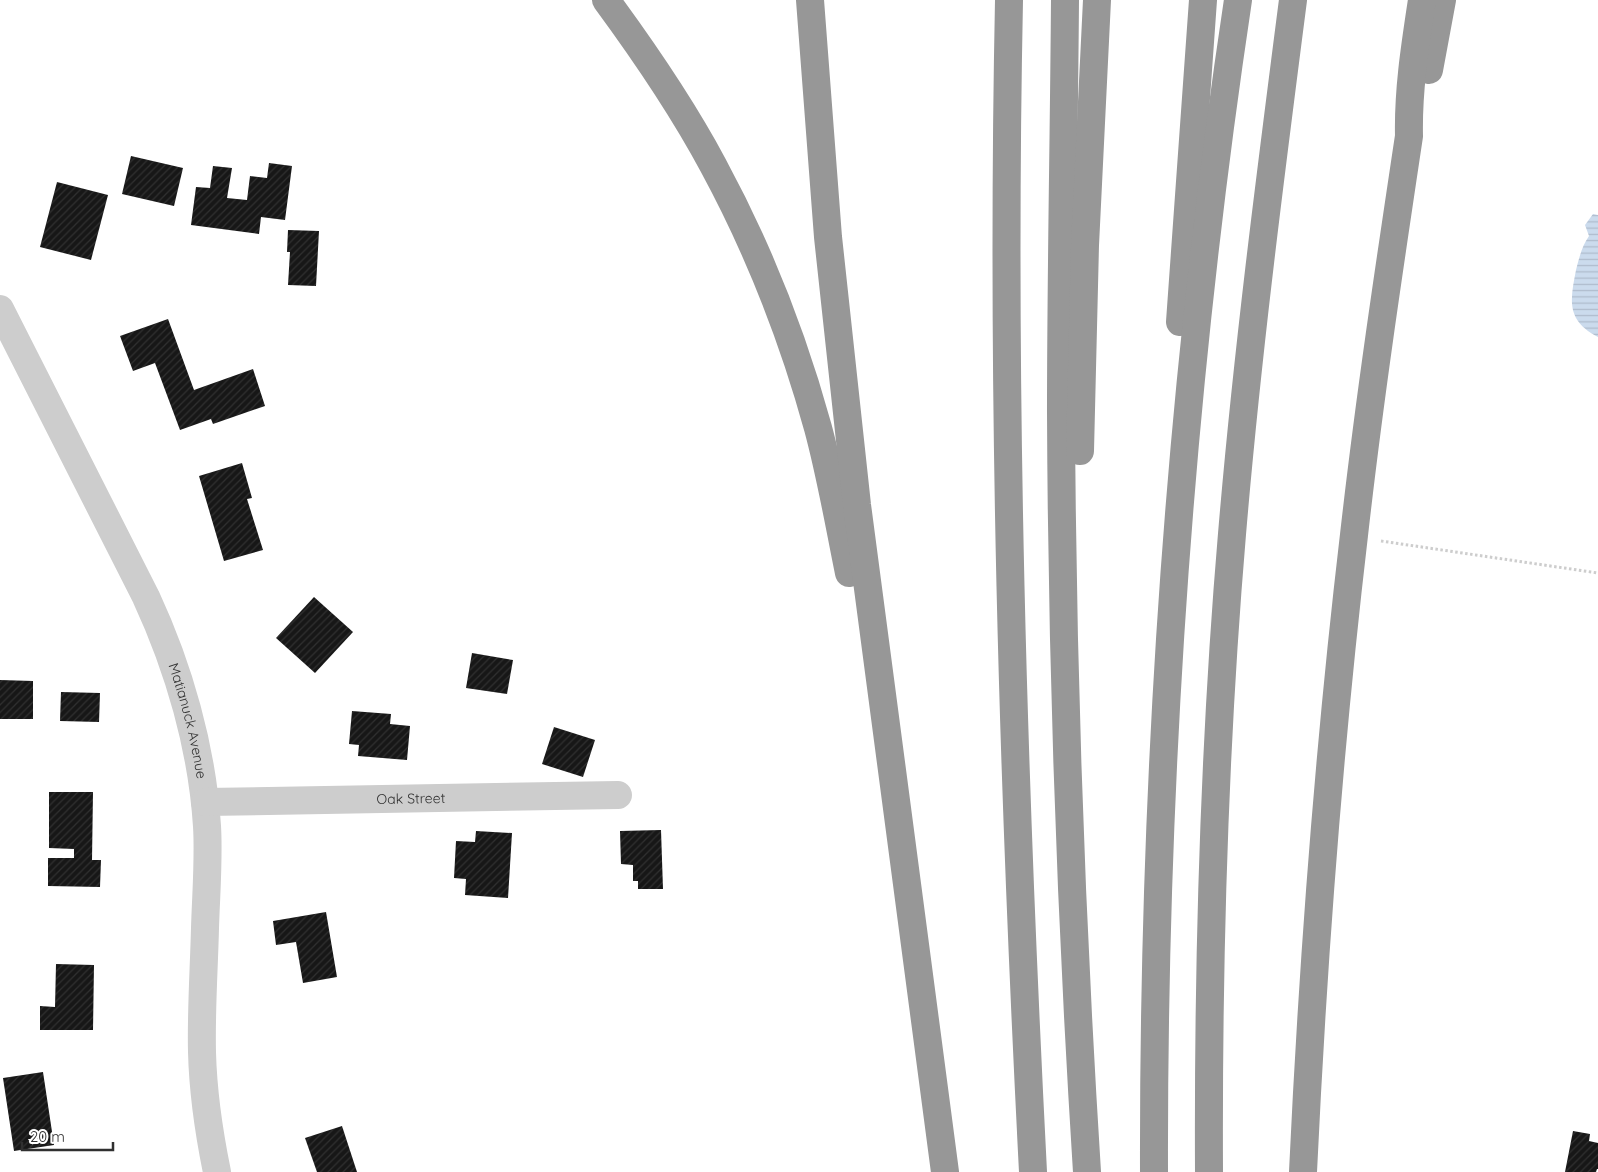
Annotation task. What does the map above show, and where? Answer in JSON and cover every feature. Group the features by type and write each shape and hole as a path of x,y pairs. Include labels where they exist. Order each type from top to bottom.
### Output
{"highway":[{"path":"606,0 651,63 696,135 729,195 762,268 795,355 817,427 834,496 854,603 866,645 880,682"},
{"path":"810,0 828,237 857,505 946,1172"},
{"path":"1009,0 1007,334 1011,633 1022,951 1034,1172"},
{"path":"1065,0 1061,414 1068,764 1075,964 1087,1172"},
{"path":"1068,764 1075,705 1078,640 1084,266 1097,0"},
{"path":"1182,488 1178,418 1178,339 1203,0"},
{"path":"1154,1172 1155,1007 1159,881 1172,623 1182,488 1207,236 1238,0"},
{"path":"1209,1172 1212,895 1224,638 1232,535 1254,318 1293,0"},
{"path":"1303,1172 1315,968 1337,691 1354,537 1382,318 1409,136 1410,74 1422,0"},
{"path":"1409,136 1428,75 1442,0"}],"street":[{"name":"Matianuck Avenue","path":"0,309 125,554 157,622 176,674 190,722 205,802 207,845 202,1054 207,1112 217,1172"},
{"name":"Oak Street","path":"205,802 618,795"}],"path":[{"path":"1354,537 1598,573"}],"water":[{"path":"1593,214 1598,215 1598,337 1588,331 1575,317 1572,300 1578,261 1589,236 1585,225"}],"building":[{"path":"131,156 183,168 174,206 122,194"},
{"path":"269,163 292,166 285,220 261,217 259,234 191,225 196,187 210,188 213,166 232,168 227,198 247,200 250,176 267,178"},
{"path":"57,182 108,195 91,260 40,247"},
{"path":"288,230 319,231 316,286 288,285 290,252 287,252"},
{"path":"168,319 194,390 253,369 265,406 213,424 211,419 180,430 155,363 133,371 120,336"},
{"path":"242,463 252,498 247,499 263,550 224,561 199,476"},
{"path":"314,597 353,632 315,673 276,638"},
{"path":"472,653 513,660 507,694 466,688"},
{"path":"0,680 33,681 33,719 0,719"},
{"path":"61,692 100,693 99,722 60,721"},
{"path":"352,711 391,714 390,724 410,726 407,760 358,756 359,745 349,744"},
{"path":"554,727 595,740 583,777 542,764"},
{"path":"49,792 93,792 92,860 101,860 100,887 48,886 48,858 74,858 74,849 49,848"},
{"path":"661,830 663,889 638,889 638,881 633,881 633,865 621,864 620,831"},
{"path":"476,831 512,833 508,898 465,895 466,879 454,878 456,841 475,842"},
{"path":"326,912 337,977 303,983 296,942 276,945 273,921"},
{"path":"56,964 94,965 93,1030 40,1030 40,1006 55,1007"},
{"path":"43,1072 54,1145 14,1151 3,1078"},
{"path":"342,1126 357,1172 317,1172 305,1138"},
{"path":"1573,1131 1590,1134 1589,1141 1598,1143 1598,1169 1596,1172 1565,1172"}]}
